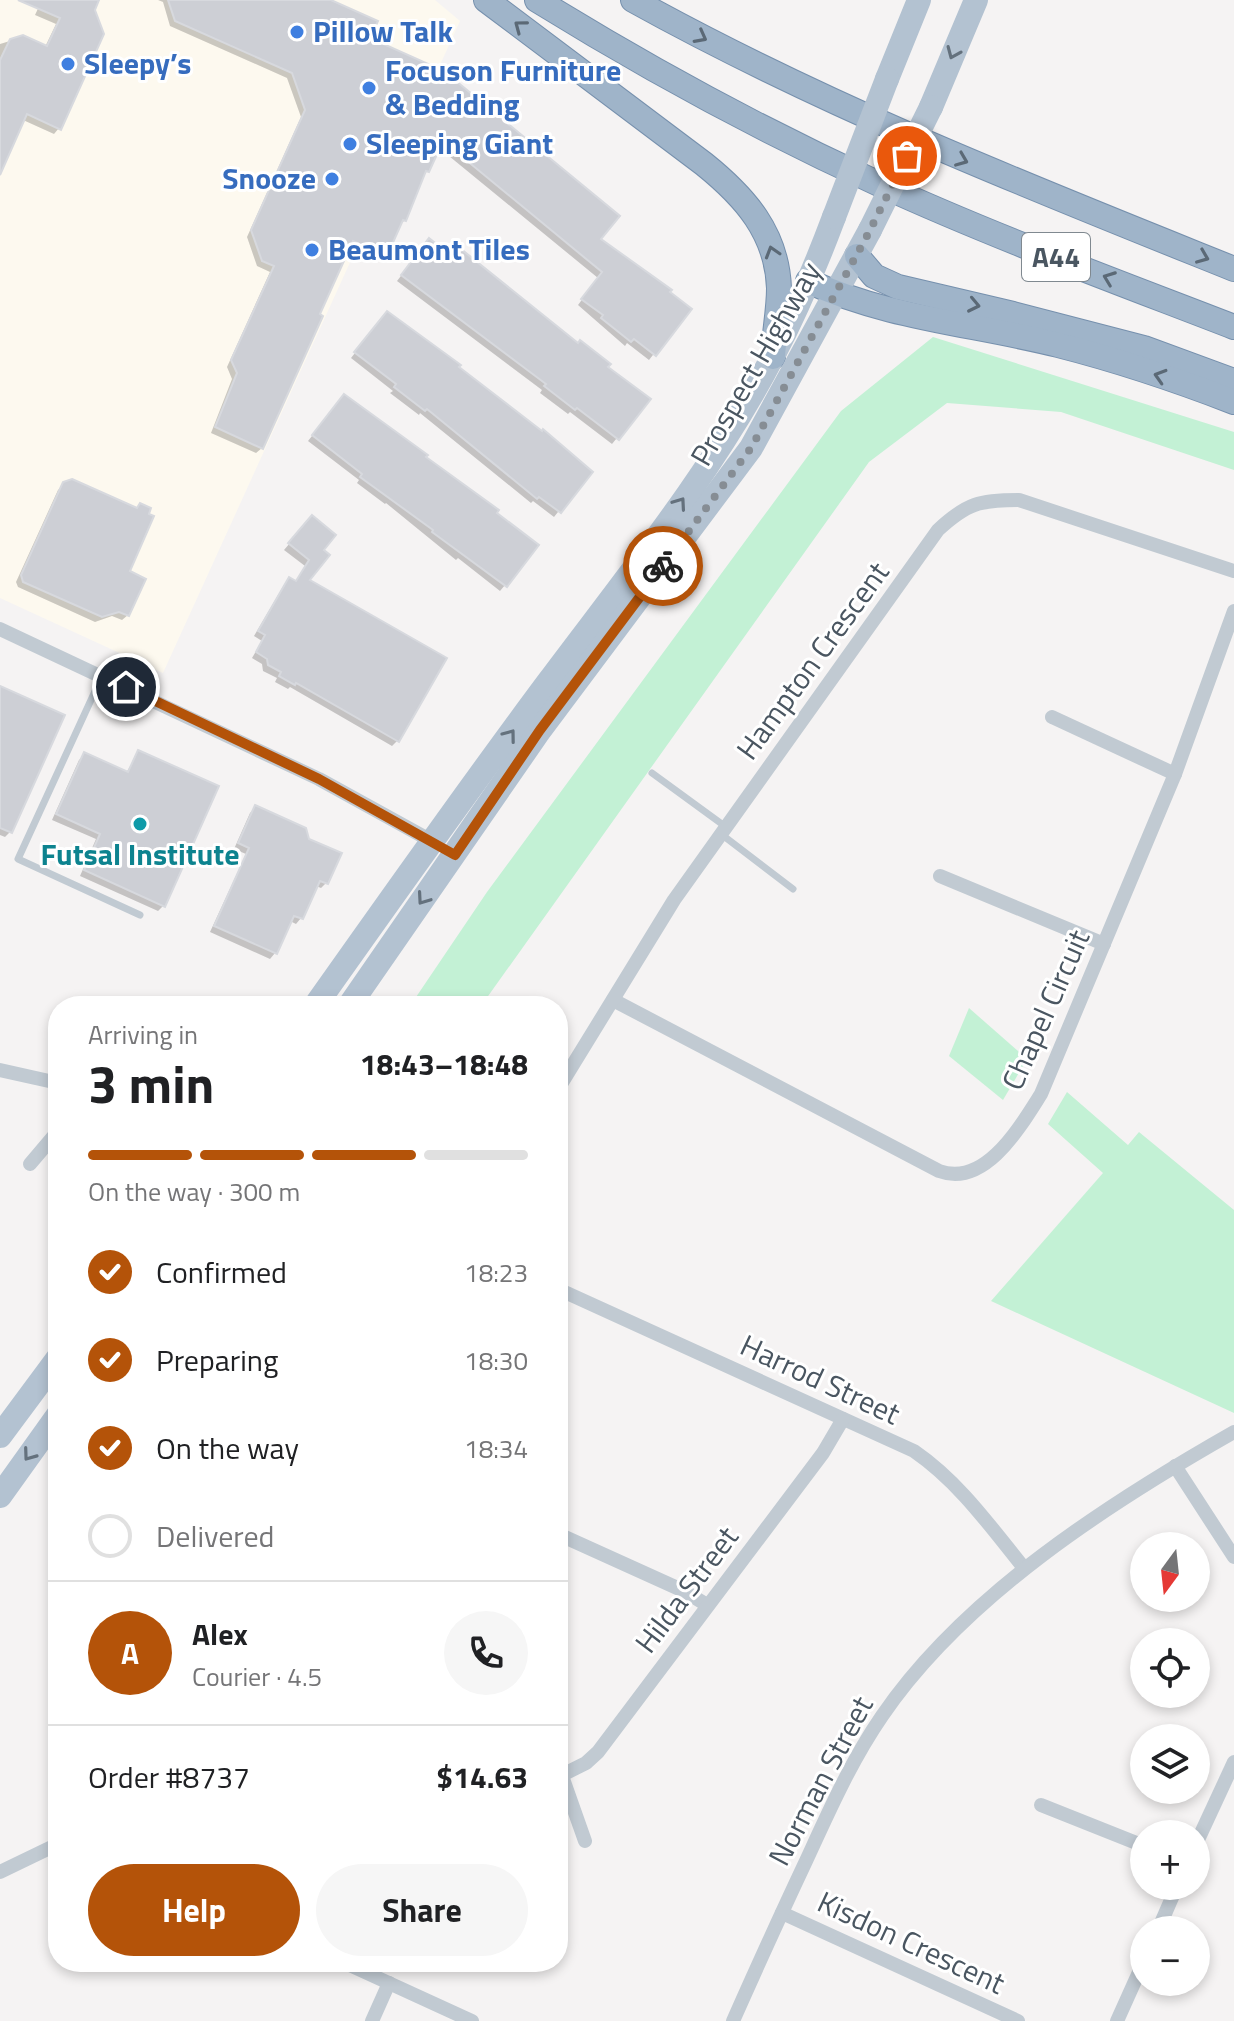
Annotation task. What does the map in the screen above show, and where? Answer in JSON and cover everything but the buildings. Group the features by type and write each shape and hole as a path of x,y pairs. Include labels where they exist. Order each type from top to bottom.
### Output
{"highway":[{"path":"486,0 713,171 747,203 767,237 776,265 778,298 773,357"},
{"name":"A44","path":"537,0 613,47 716,104 880,185 1234,327"},
{"name":"A44","path":"633,0 739,56 953,157 1234,269"},
{"path":"857,256 874,276 898,287 1144,348 1234,381"},
{"path":"808,281 862,304 1059,345 1188,384 1234,402"}],"main road":[{"name":"Prospect Highway","path":"322,996 431,841 650,546 724,439 773,357 808,281 919,0"},
{"name":"Prospect Highway","path":"356,996 540,730 751,448 857,256 931,107 976,0"},
{"path":"0,1436 48,1371"},
{"path":"0,1496 48,1429"}],"street":[{"name":"Hampton Crescent","path":"568,1073 674,900 938,530 957,512 987,500 1019,500 1234,571"},
{"name":"Chapel Circuit","path":"613,1000 939,1171 951,1175 973,1172 991,1158 1021,1125 1041,1094 1175,774 1234,611"},
{"path":"0,629 307,773 455,855"},
{"path":"1052,717 1175,774"},
{"path":"940,876 1104,944"},
{"path":"0,1070 48,1081"},
{"path":"30,1164 48,1143"},
{"name":"Harrod Street","path":"568,1294 914,1451 937,1467 961,1491 1024,1568"},
{"name":"Hilda Street","path":"568,1773 598,1752 823,1453 843,1419"},
{"name":"Norman Street","path":"733,2021 840,1788 882,1716 929,1657 1024,1568 1175,1466 1234,1432"},
{"path":"1175,1466 1234,1557"},
{"path":"568,1539 684,1591 707,1605"},
{"path":"1207,1820 1234,1762"},
{"path":"568,1797 585,1841"},
{"path":"1041,1805 1130,1840"},
{"path":"0,1872 48,1849"},
{"name":"Kisdon Crescent","path":"782,1913 1018,2021"},
{"path":"365,1972 472,2021"},
{"path":"372,2021 389,1983"},
{"path":"1117,2021 1130,1992"}],"lane":[{"path":"102,676 18,859 140,915"},
{"path":"652,773 793,889"}],"shaded area":[{"path":"0,0 435,0 460,21 163,673 0,598"}],"green space":[{"path":"933,337 1234,432 1234,470 1061,412 947,403 869,462 488,996 417,996 487,892 841,411"},
{"path":"969,1008 1027,1059 1003,1100 949,1056"},
{"path":"1067,1092 1128,1145 1139,1132 1234,1210 1234,1413 991,1301 1103,1173 1048,1124"}],"way so far":[{"path":"663,566 751,448 907,156"}],"place":[{"name":"Pillow Talk","path":"297,32"},
{"name":"Sleepy’s","path":"68,64"},
{"name":"Focuson Furniture & Bedding","path":"369,88"},
{"name":"Sleeping Giant","path":"350,144"},
{"name":"Snooze","path":"332,179"},
{"name":"Beaumont Tiles","path":"312,250"},
{"name":"Futsal Institute","path":"140,824"}],"route":[{"path":"126,687 319,779 455,855 540,730 663,566"}]}
